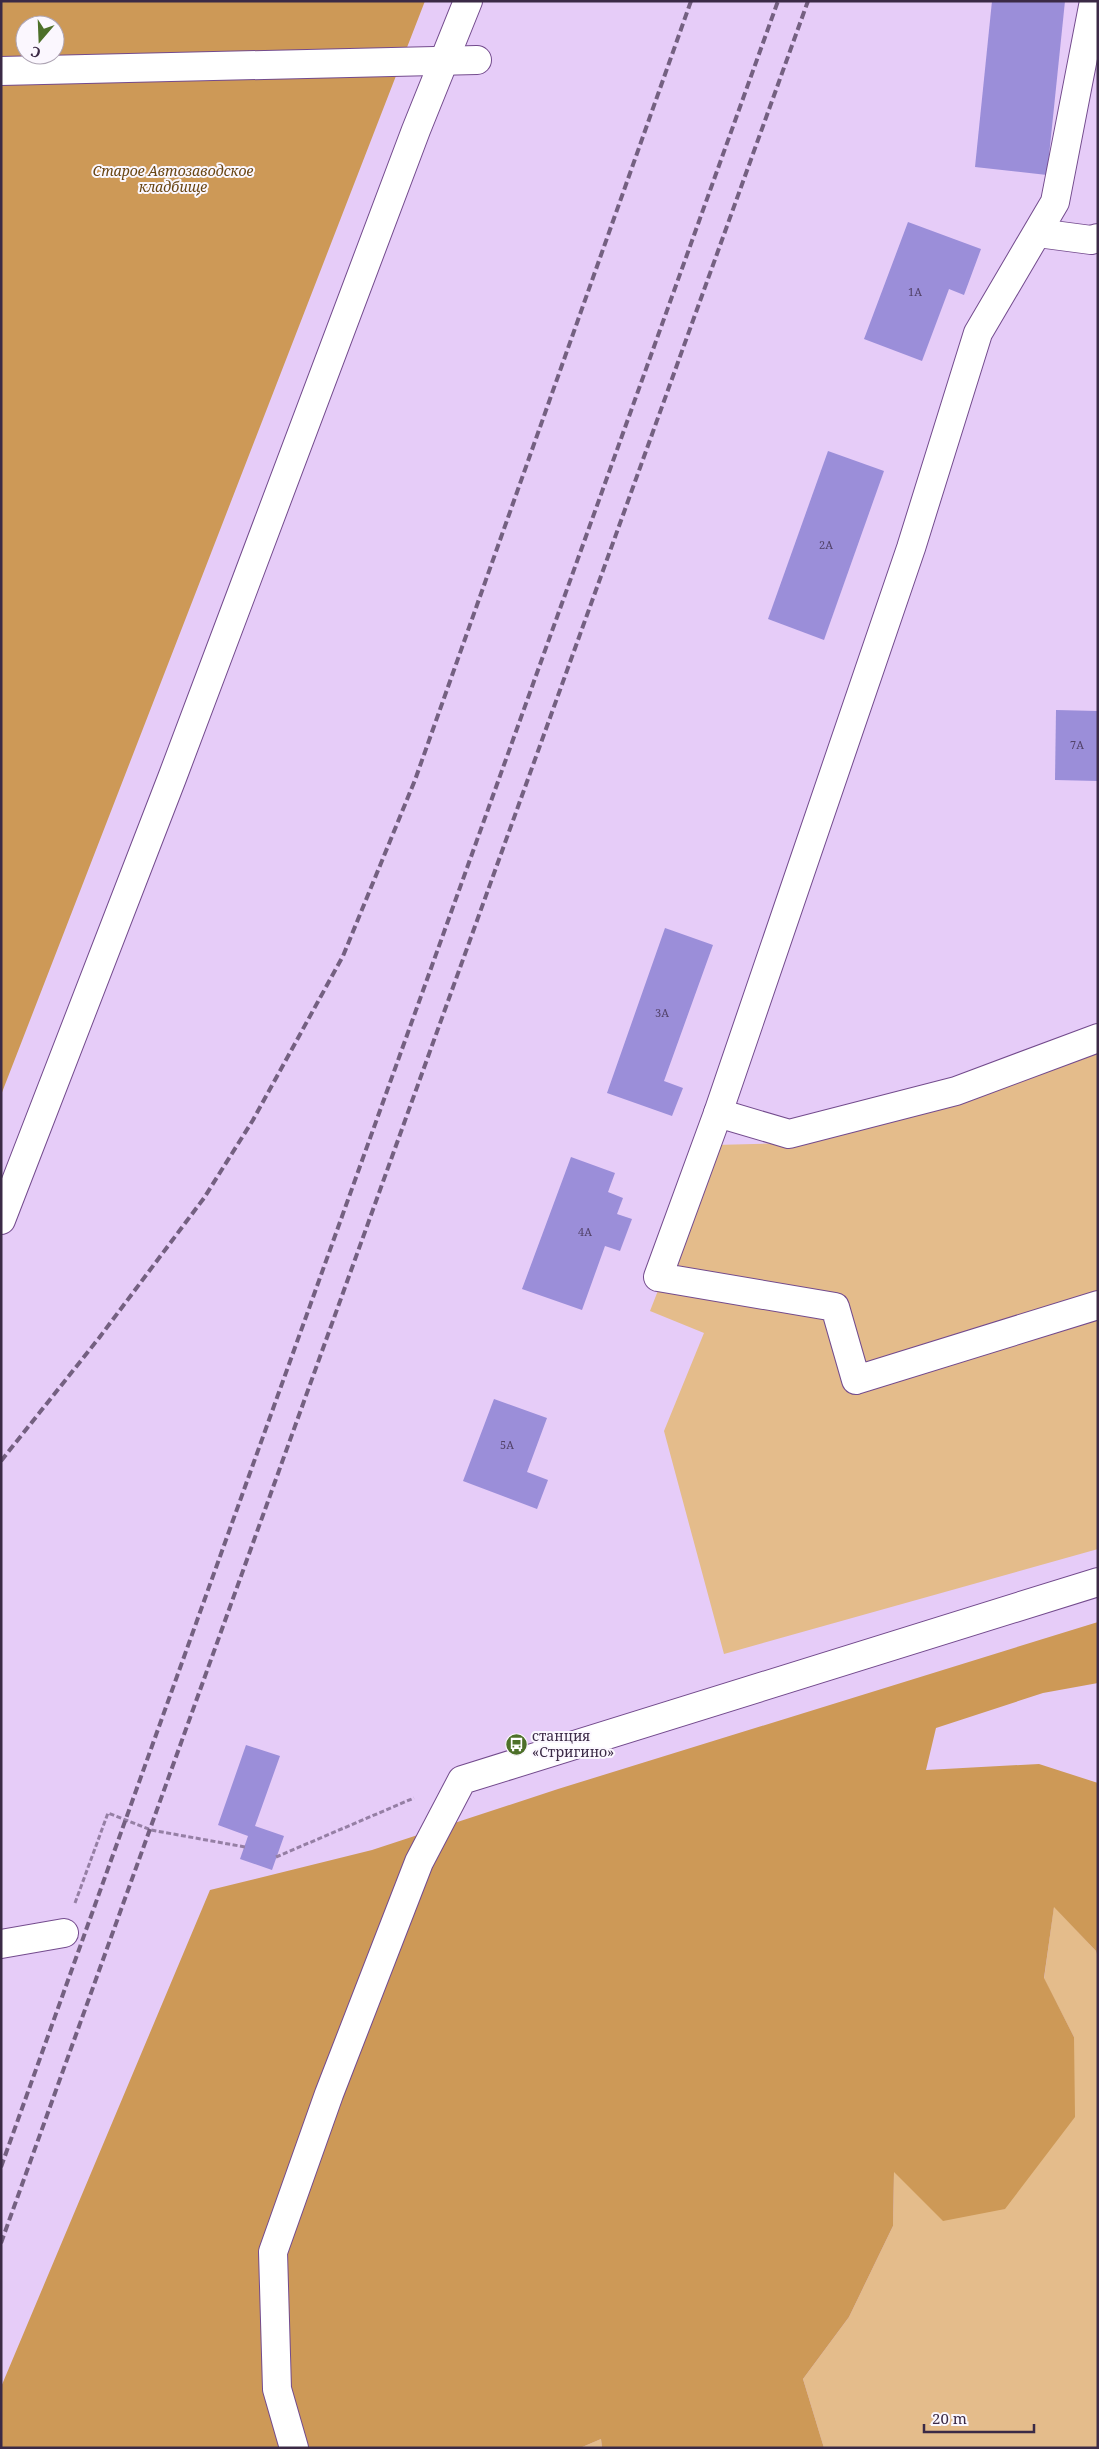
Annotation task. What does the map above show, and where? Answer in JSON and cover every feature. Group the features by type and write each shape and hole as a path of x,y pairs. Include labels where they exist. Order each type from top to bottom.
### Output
{"street":[{"path":"1,1220 468,1"},
{"path":"1094,1 1055,202 978,333 911,548 718,1113 658,1277 835,1307 856,1380 1098,1305"},
{"path":"1,71 477,60"},
{"path":"1038,233 1091,240 1098,238"},
{"path":"718,1113 790,1134 956,1092 1098,1038"},
{"path":"294,2448 277,2389 273,2252 329,2094 419,1862 462,1780 1098,1582"},
{"path":"1,1944 64,1933"}],"path":[{"path":"276,1857 462,1780"},
{"path":"64,1933 108,1813 151,1830 245,1846"}],"shaded area":[{"path":"1098,1048 1098,1549 724,1654 664,1431 704,1333 650,1311 715,1145 796,1143"},
{"path":"1054,1906 1096,1951 1098,1959 1098,2448 824,2448 803,2379 849,2317 893,2226 894,2171 1074,2037 1044,1979"},
{"path":"601,2439 602,2448 580,2448"}],"green space":[{"name":"Старое Автозаводское кладбище","path":"1,1 425,1 1,1095"},
{"path":"1098,1622 1098,1683 1043,1693 936,1728 926,1770 1039,1764 1098,1783 1098,1959 1096,1951 1054,1907 1044,1978 1074,2037 1075,2117 1005,2209 943,2221 894,2172 893,2226 849,2317 803,2379 824,2448 602,2448 601,2439 580,2448 1,2448 1,2387 210,1890 372,1850 558,1789"}],"building":[{"path":"992,1 1065,1 1047,175 975,167"},
{"path":"908,222 981,249 964,295 949,289 922,361 864,339"},
{"path":"828,451 884,471 824,640 768,619"},
{"path":"1056,710 1098,711 1098,781 1055,780"},
{"path":"665,928 713,945 664,1081 683,1088 672,1116 607,1093"},
{"path":"571,1157 615,1173 608,1192 623,1198 617,1214 632,1219 620,1251 605,1246 582,1310 522,1289"},
{"path":"494,1399 547,1418 527,1472 548,1480 537,1509 463,1481"},
{"path":"246,1745 280,1756 255,1826 284,1836 272,1870 240,1859 248,1836 218,1825"}],"railway":[{"path":"1,1461 99,1338 204,1198 253,1120 343,956 415,780 691,1"},
{"path":"1,2167 778,1"},
{"path":"1,2243 808,1"}],"place":[{"name":"станция «Стригино»","path":"516,1744"}]}
